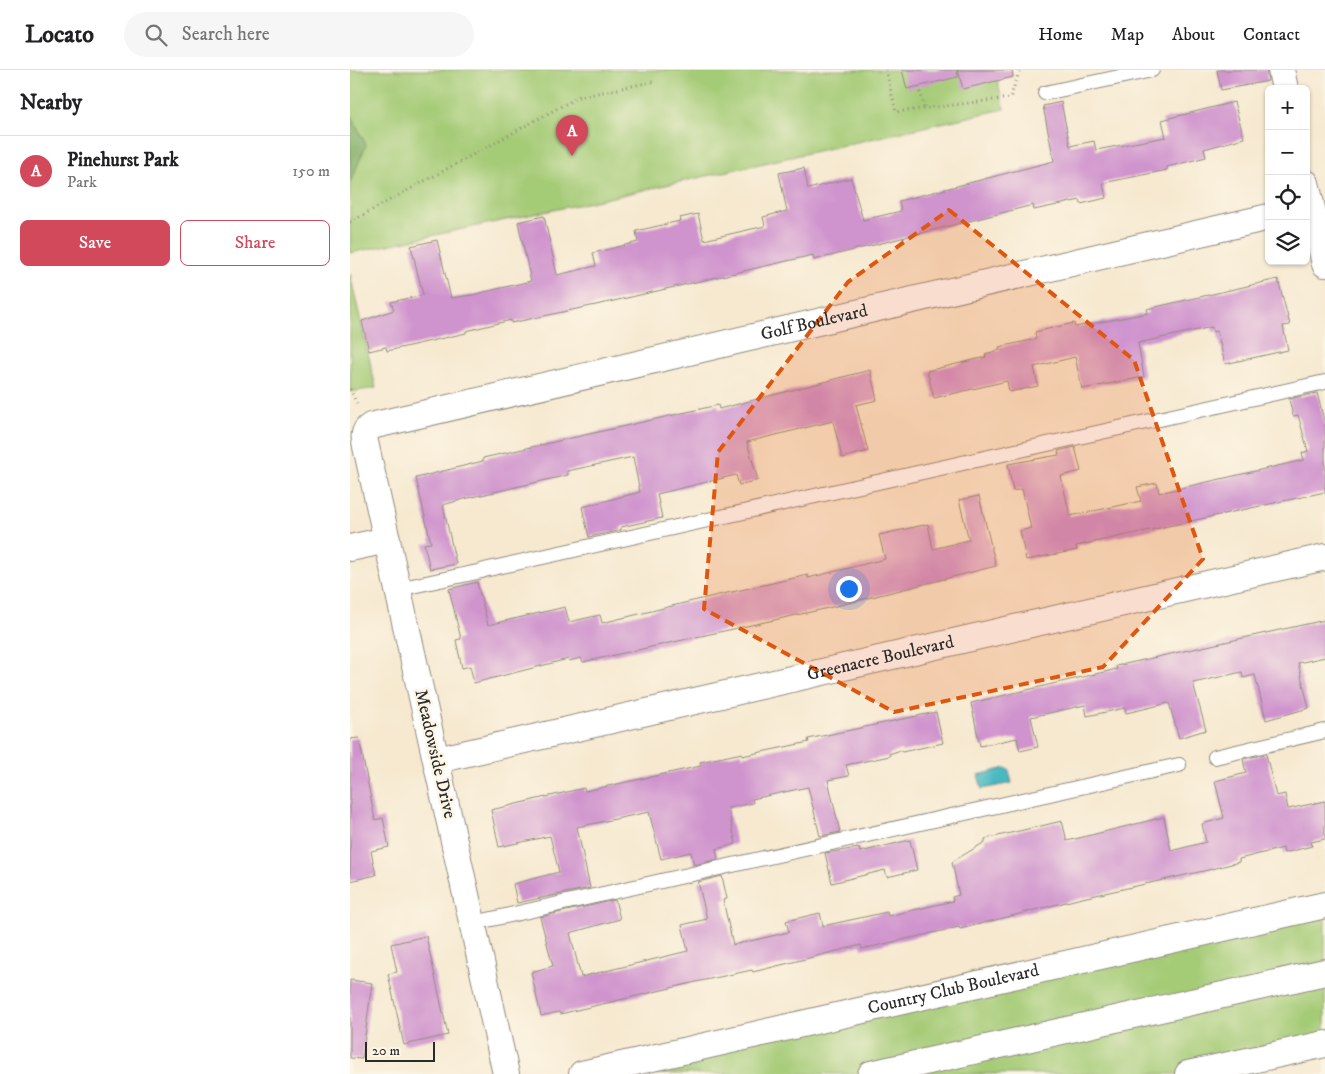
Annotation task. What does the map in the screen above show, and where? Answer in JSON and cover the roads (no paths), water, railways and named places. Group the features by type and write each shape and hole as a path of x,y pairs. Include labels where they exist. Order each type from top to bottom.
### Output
{"street":[{"path":"1280,70 1284,85"},
{"path":"1312,201 1325,264"},
{"name":"Golf Boulevard","path":"364,435 366,429 371,426 1265,218"},
{"name":"Meadowside Drive","path":"364,435 474,923 506,1074"},
{"path":"350,548 387,540"},
{"name":"Greenacre Boulevard","path":"437,760 1325,556"},
{"name":"Country Club Boulevard","path":"582,1074 1325,905"},
{"path":"871,1074 1325,972"},
{"path":"1188,1074 1325,1044"}],"lane":[{"path":"1045,93 1152,70"},
{"path":"398,589 1325,382"},
{"path":"1215,757 1325,731"},
{"path":"474,923 1179,765"}],"water":[{"path":"1006,768 1009,770 1012,783 982,789 978,775"}],"place":[{"name":"Pinehurst Park","path":"572,156"}]}
